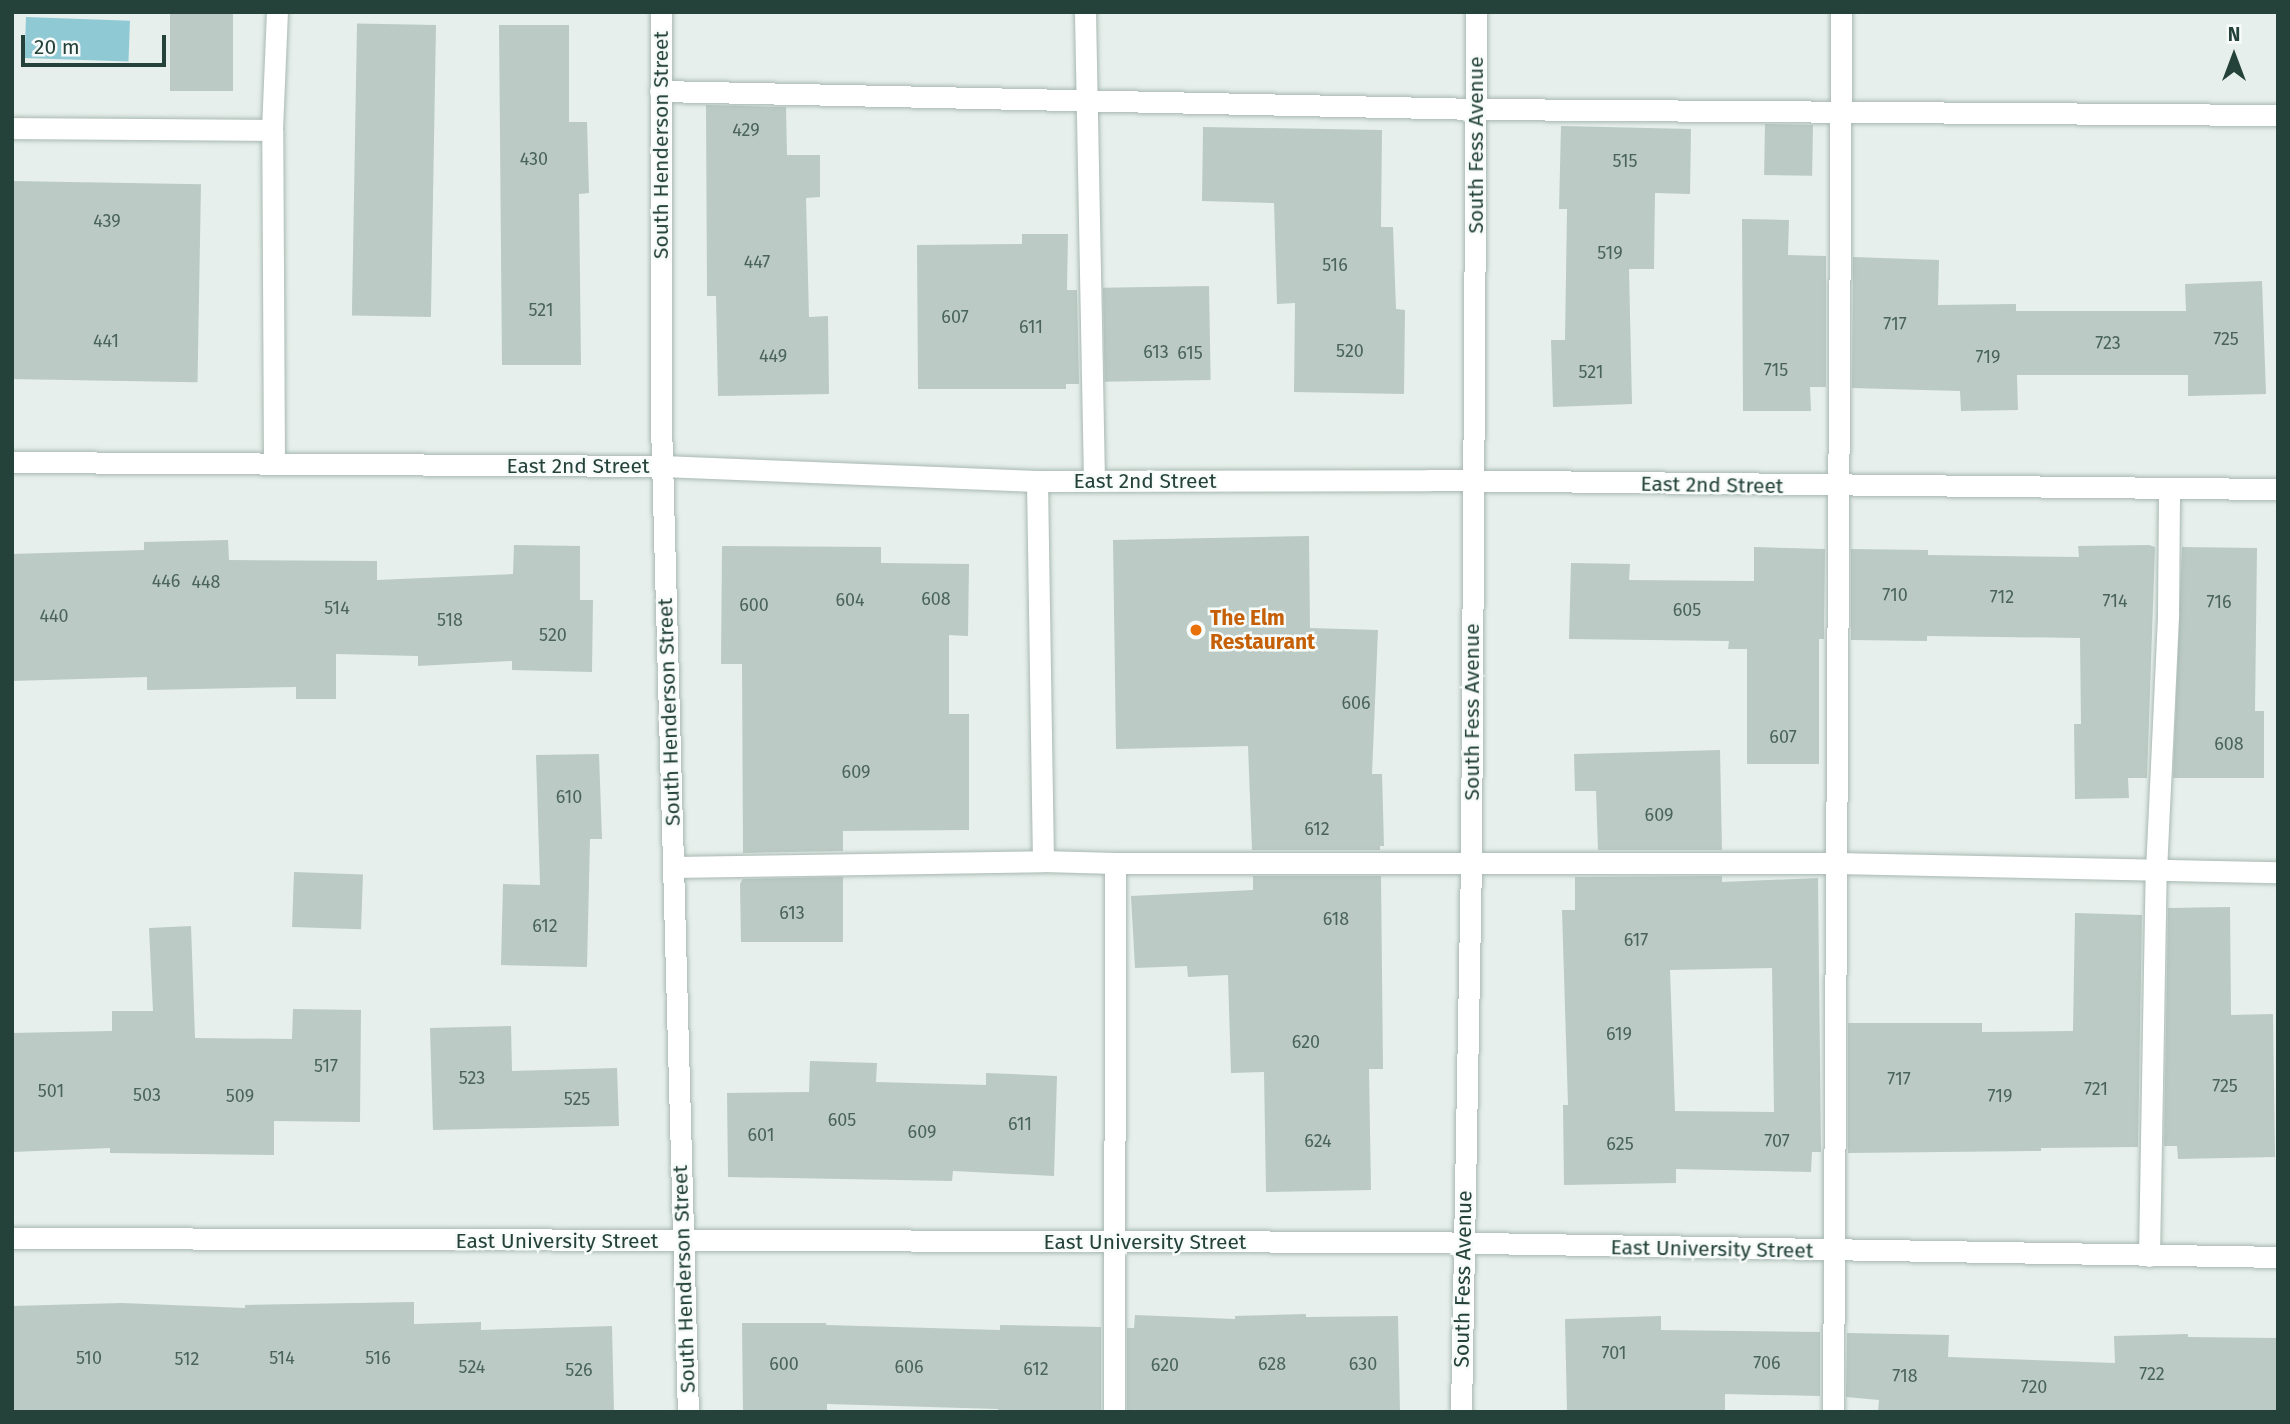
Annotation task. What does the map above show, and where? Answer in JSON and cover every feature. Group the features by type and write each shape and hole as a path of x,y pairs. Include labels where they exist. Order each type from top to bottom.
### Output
{"street":[{"path":"274,464 272,130 277,12"},
{"name":"South Henderson Street","path":"661,12 662,466 688,1412"},
{"path":"1085,12 1094,481"},
{"name":"South Fess Avenue","path":"1461,1412 1471,863 1476,12"},
{"path":"1833,1412 1841,12"},
{"path":"660,91 1476,109 2278,115"},
{"path":"12,128 272,130"},
{"name":"East 2nd Street","path":"12,462 662,466 1037,481 2278,489"},
{"path":"1037,481 1044,861"},
{"path":"2149,1256 2156,871 2168,611 2169,489"},
{"path":"673,867 1044,861 1836,863 2278,872"},
{"path":"1114,1412 1115,863"},
{"name":"East University Street","path":"12,1238 1463,1244 2278,1257"}],"water":[{"path":"26,17 130,21 129,62 25,58"}],"building":[{"path":"170,12 233,12 233,91 170,91"},
{"path":"357,24 436,25 431,317 352,316"},
{"path":"499,25 569,25 569,122 587,122 589,193 579,194 581,365 502,365"},
{"path":"706,105 786,107 787,155 820,155 820,197 806,198 809,317 828,316 829,394 718,396 716,296 707,296"},
{"path":"1765,124 1813,125 1812,176 1764,175"},
{"path":"1561,126 1691,129 1690,194 1655,193 1654,269 1629,269 1632,404 1553,407 1551,340 1565,340 1567,209 1559,209"},
{"path":"1203,127 1382,130 1381,227 1393,227 1396,309 1405,310 1404,394 1294,392 1295,303 1277,304 1274,203 1202,201"},
{"path":"12,181 201,184 198,382 12,379"},
{"path":"1742,219 1789,220 1788,255 1826,256 1826,387 1810,387 1811,411 1743,411"},
{"path":"1022,234 1068,234 1067,290 1077,290 1079,384 1066,384 1066,389 918,389 917,245 1022,244"},
{"path":"1853,257 1939,260 1938,305 2016,304 2016,311 2186,311 2185,284 2262,281 2266,394 2188,396 2188,375 2017,375 2018,410 1961,411 1960,391 1852,388"},
{"path":"1209,286 1211,380 1105,382 1103,288"},
{"path":"1309,536 1310,628 1378,630 1372,774 1382,774 1384,846 1380,846 1380,850 1252,850 1248,746 1116,749 1113,540"},
{"path":"228,540 229,560 377,561 377,580 513,574 514,545 580,546 580,600 593,600 592,672 512,670 512,661 418,666 418,656 336,654 336,699 296,699 296,687 147,690 147,677 12,681 12,554 144,550 144,542"},
{"path":"722,546 881,547 881,563 969,564 968,636 949,635 949,714 969,714 969,830 843,831 843,851 743,853 742,664 721,664"},
{"path":"2078,546 2155,547 2147,778 2128,778 2129,798 2075,799 2074,724 2081,724 2080,638 1927,636 1927,641 1851,640 1851,549 1928,550 1928,555 2079,557"},
{"path":"1754,547 1825,549 1824,639 1819,639 1819,764 1747,764 1747,649 1728,649 1729,641 1569,639 1571,563 1630,564 1629,580 1754,581"},
{"path":"2182,547 2257,548 2255,711 2264,711 2264,778 2173,778"},
{"path":"1720,750 1722,850 1598,850 1596,791 1575,791 1574,754"},
{"path":"599,754 602,839 590,839 587,967 501,965 503,884 540,885 536,755"},
{"path":"294,872 363,874 361,929 292,927"},
{"path":"1253,876 1381,876 1383,1069 1369,1069 1371,1190 1266,1192 1264,1072 1231,1073 1228,975 1188,977 1187,966 1135,968 1131,896 1253,890"},
{"path":"1722,876 1722,882 1818,878 1821,1152 1812,1152 1811,1172 1676,1169 1676,1183 1564,1185 1563,1105 1568,1105 1562,910 1575,910 1575,877","holes":["1772,968 1774,1112 1675,1111 1670,970"]},
{"path":"843,877 843,942 741,942 740,884 743,879"},
{"path":"2230,907 2231,1015 2273,1014 2275,1157 2178,1159 2177,1146 2164,1146 2168,908"},
{"path":"2075,913 2142,915 2138,1147 1848,1153 1848,1023 1982,1023 1982,1032 2073,1031"},
{"path":"191,926 195,1038 292,1039 293,1009 361,1010 360,1122 274,1121 274,1155 110,1153 110,1148 12,1152 12,1033 112,1031 112,1011 153,1011 149,928"},
{"path":"511,1026 512,1071 617,1068 619,1126 433,1130 430,1028"},
{"path":"810,1061 877,1063 876,1082 986,1085 986,1073 1057,1076 1054,1176 953,1171 952,1181 728,1177 727,1093 809,1092"},
{"path":"414,1302 414,1324 481,1322 481,1330 612,1326 614,1412 12,1412 12,1306 122,1303 245,1308 245,1305"},
{"path":"1306,1314 1306,1317 1398,1316 1400,1412 1127,1412 1127,1328 1134,1328 1135,1315 1235,1319 1235,1316"},
{"path":"1661,1316 1661,1330 1820,1332 1820,1396 1725,1394 1725,1412 1567,1412 1565,1319"},
{"path":"742,1323 826,1323 1000,1330 1000,1325 1101,1327 1101,1412 998,1412 998,1409 827,1404 827,1412 743,1412"},
{"path":"1847,1333 1949,1335 1948,1357 2115,1363 2114,1336 2188,1334 2188,1337 2278,1338 2278,1412 1878,1412 1879,1400 1846,1397"}],"place":[{"name":"The Elm Restaurant","path":"1196,630"}]}
